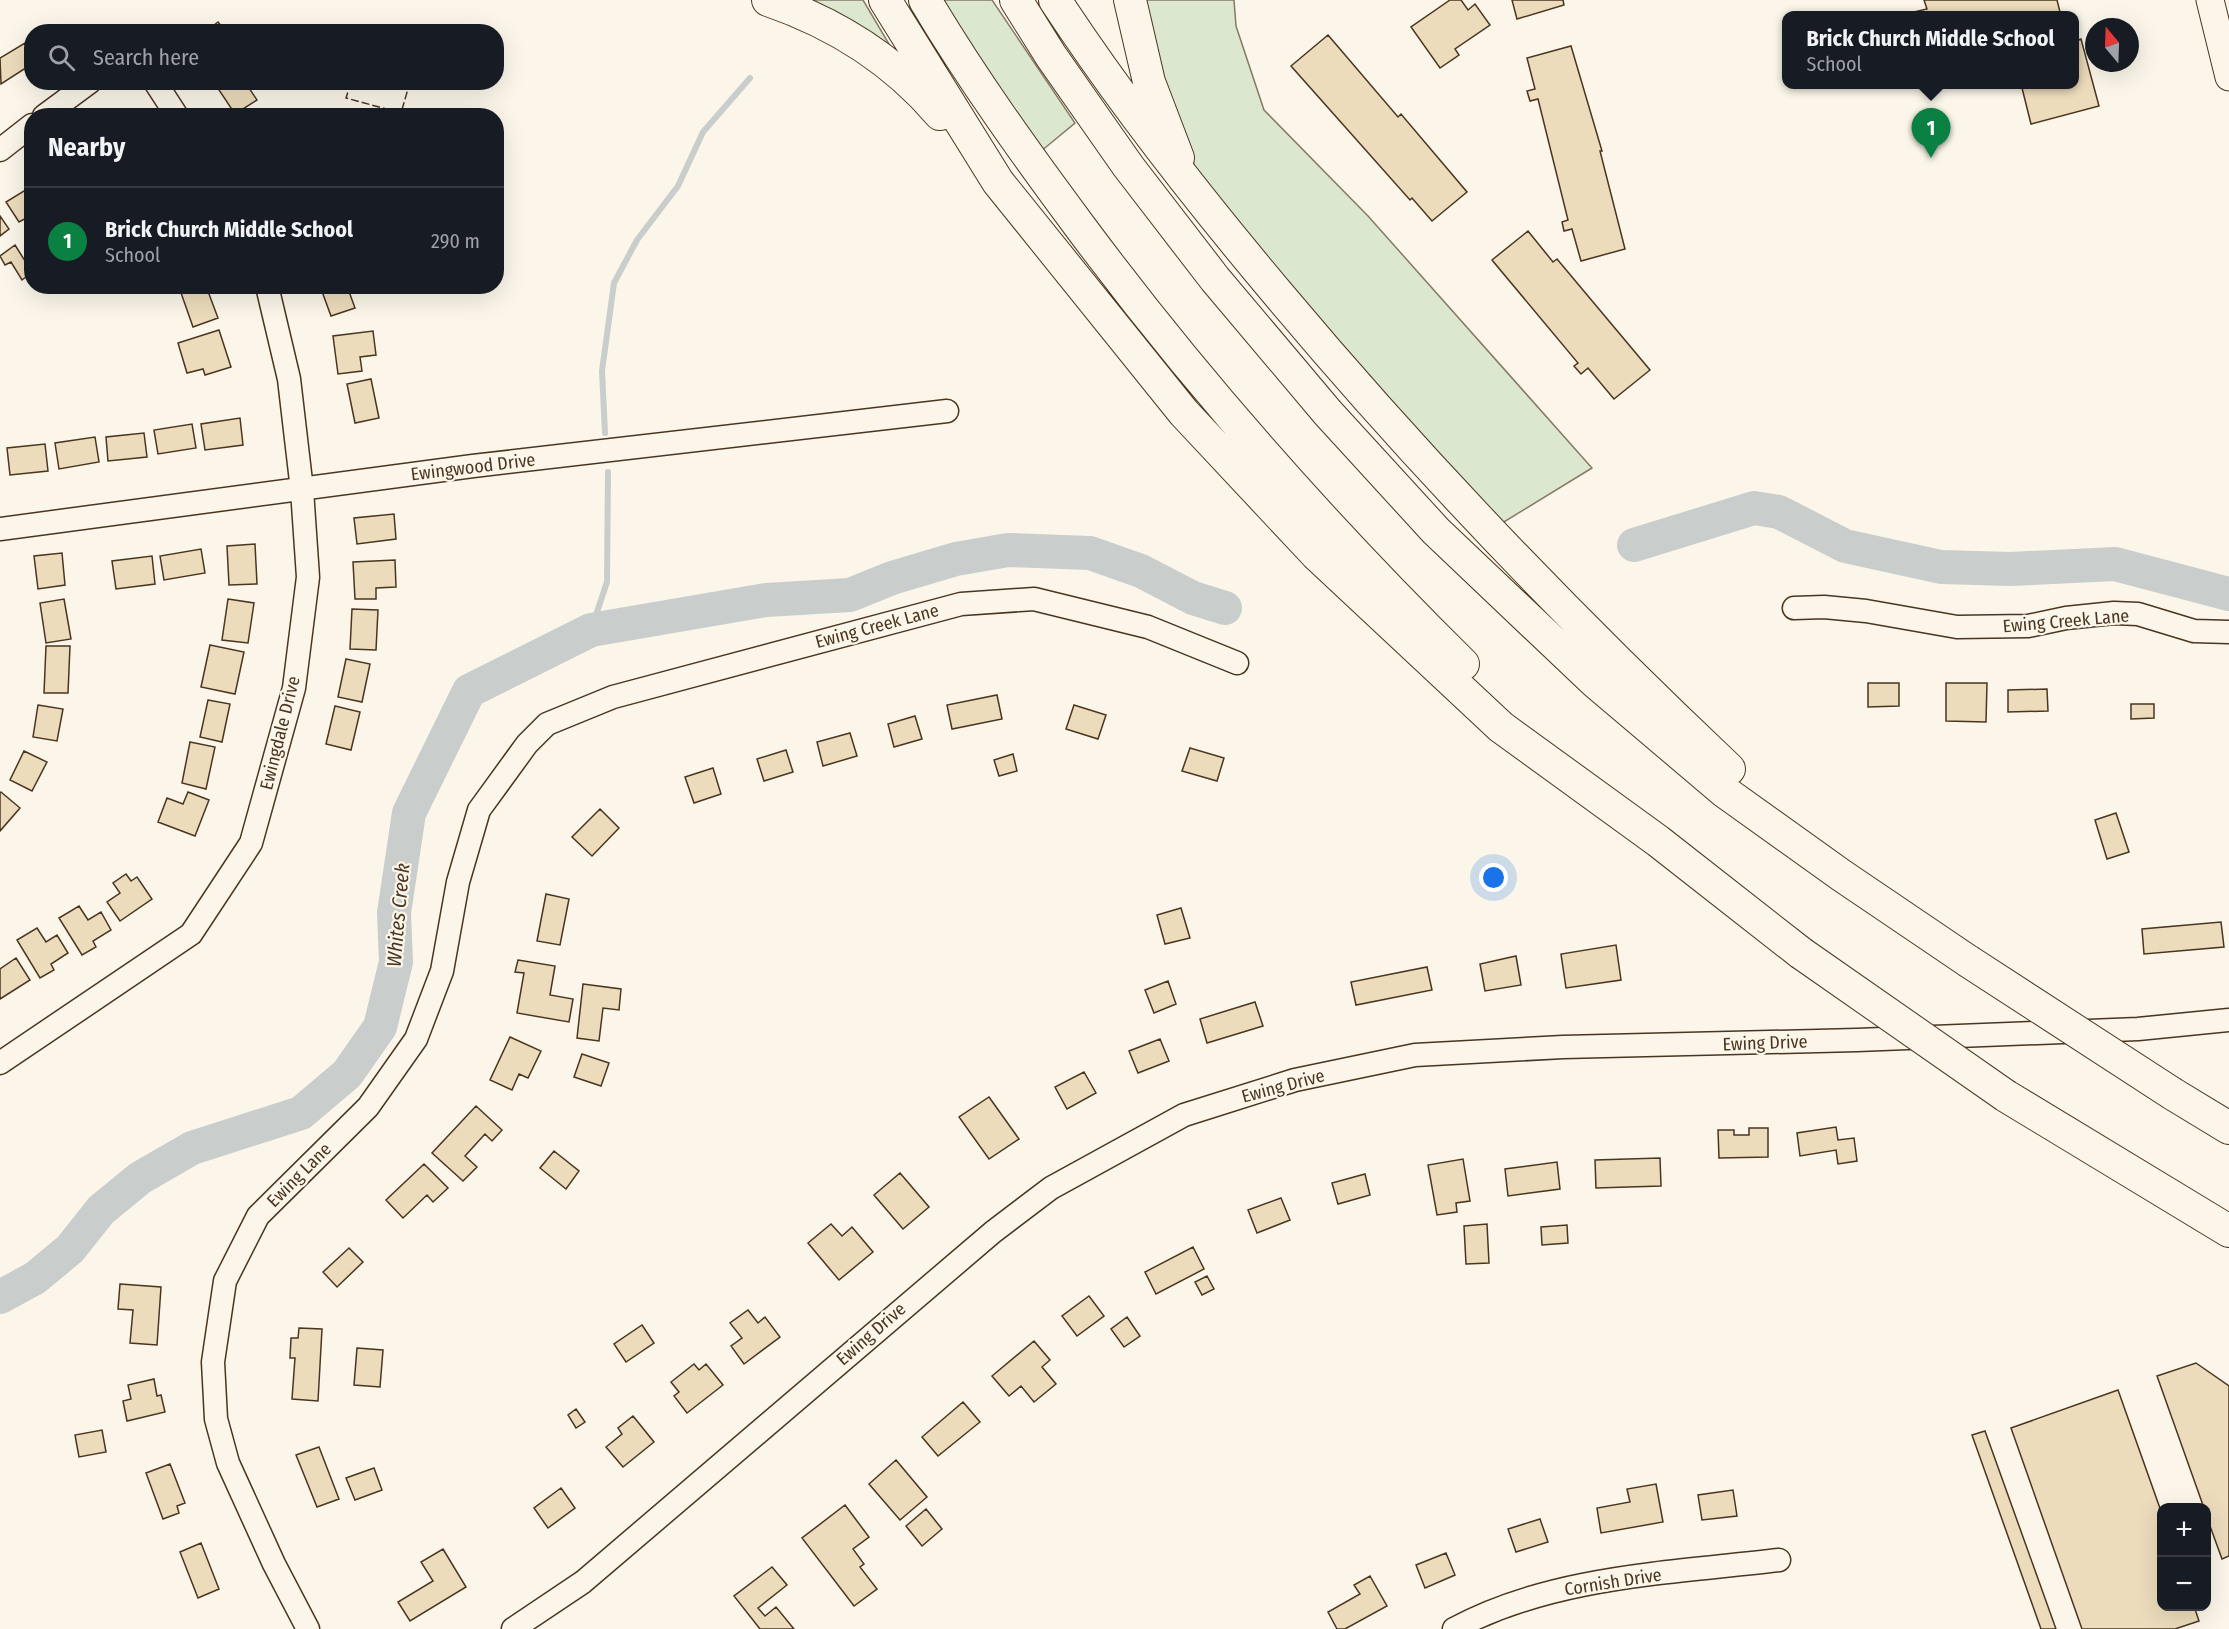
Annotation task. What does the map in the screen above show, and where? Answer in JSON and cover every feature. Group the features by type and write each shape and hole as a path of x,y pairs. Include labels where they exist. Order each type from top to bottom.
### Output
{"highway":[{"path":"768,0 798,10 873,52 922,93 998,182 1185,413 1316,554 1501,727 1658,841 1801,953 2006,1096 2229,1231"},
{"path":"885,0 998,182"},
{"path":"925,0 980,88 1053,191 1133,299 1229,417 1375,577 1479,679 1658,841"},
{"path":"1016,0 1128,166 1215,279 1328,413 1436,531 1594,681 1708,777 1841,875 1968,961 2229,1128"},
{"path":"1055,0 1146,132 1190,189 1365,398 1514,556 1682,724 1841,875"},
{"path":"1130,0 1149,82 1190,189"}],"main road":[{"path":"2210,0 2229,77"}],"street":[{"path":"55,108 79,90"},
{"path":"160,90 172,108"},
{"path":"0,150 24,131"},
{"name":"Ewingdale Drive","path":"0,1063 191,934 251,843 294,688 308,577 302,489 289,379 269,294"},
{"name":"Ewingwood Drive","path":"0,529 480,465 947,411"},
{"name":"Ewing Creek Lane","path":"527,744 547,724 613,697 961,604 1034,599 1148,627 1237,663"},
{"name":"Ewing Creek Lane","path":"1794,608 1824,607 1866,611 1957,627 2028,626 2066,618 2114,613 2138,614 2194,631 2229,632"},
{"name":"Ewing Lane","path":"308,1629 274,1564 228,1463 216,1419 213,1362 225,1281 258,1216 368,1107 416,1039 441,971 458,882 479,810 527,744"},
{"name":"Ewing Drive","path":"513,1629 583,1582 972,1248 1051,1188 1184,1115 1295,1080 1415,1055 1563,1047 1834,1041 2115,1030 2229,1020"},
{"name":"Cornish Drive","path":"1454,1629 1510,1605 1599,1582 1779,1560"}],"green space":[{"path":"802,0 863,0 889,44 886,45"},
{"path":"941,0 992,0 1075,123 1040,152"},
{"path":"1144,0 1234,0 1236,26 1264,110 1368,216 1592,468 1499,525 1414,437 1203,182 1172,122"}],"building":[{"path":"1450,0 1461,0 1468,10 1475,4 1490,25 1455,49 1459,55 1440,68 1411,27"},
{"path":"1512,0 1563,0 1564,5 1517,19"},
{"path":"1924,0 2057,0 2060,11 1918,11 1927,9"},
{"path":"1328,35 1398,117 1401,114 1467,192 1432,221 1412,198 1410,200 1291,66"},
{"path":"2081,39 2085,54 2085,72 2090,72 2099,106 2031,124 2022,89 2079,89 2079,40"},
{"path":"24,44 24,69 1,84 0,58"},
{"path":"1571,46 1602,151 1600,151 1625,249 1581,261 1572,229 1564,231 1562,222 1568,220 1538,99 1530,101 1527,91 1535,89 1527,58"},
{"path":"219,90 250,90 257,100 244,108 231,108"},
{"path":"24,191 24,219 19,222 6,202"},
{"path":"0,216 9,229 0,236"},
{"path":"1528,231 1553,262 1557,259 1650,370 1614,399 1588,368 1581,374 1574,366 1578,363 1492,260"},
{"path":"15,245 24,259 24,278 22,280 11,262 5,265 0,256"},
{"path":"181,294 209,294 218,318 193,327"},
{"path":"323,294 350,294 355,308 331,316"},
{"path":"219,330 231,367 205,375 203,369 187,373 178,343"},
{"path":"373,331 376,355 360,357 362,371 338,374 333,336"},
{"path":"371,379 379,418 355,423 347,384"},
{"path":"240,418 243,445 205,450 201,424"},
{"path":"192,424 196,448 158,454 154,430"},
{"path":"144,433 147,457 108,461 106,437"},
{"path":"95,437 99,462 59,469 55,443"},
{"path":"45,444 48,471 10,475 7,448"},
{"path":"394,514 396,539 357,544 354,518"},
{"path":"255,544 257,584 229,585 227,546"},
{"path":"201,549 205,573 164,580 160,556"},
{"path":"62,553 65,585 38,589 34,556"},
{"path":"152,556 155,584 116,589 112,561"},
{"path":"395,560 396,587 376,588 376,599 355,599 353,562"},
{"path":"64,599 71,639 46,643 40,603"},
{"path":"228,599 254,603 248,643 222,640"},
{"path":"352,609 378,610 376,650 350,649"},
{"path":"210,645 244,652 235,694 201,687"},
{"path":"46,646 70,646 68,693 44,693"},
{"path":"346,659 370,664 362,702 338,697"},
{"path":"1868,683 1899,683 1899,706 1868,707"},
{"path":"1946,683 1987,683 1986,722 1946,721"},
{"path":"2047,689 2048,711 2008,712 2008,690"},
{"path":"997,695 1002,719 952,729 947,705"},
{"path":"208,700 230,704 222,742 200,737"},
{"path":"2131,704 2154,704 2154,718 2131,719"},
{"path":"38,705 63,709 57,741 33,737"},
{"path":"1074,705 1106,715 1098,739 1066,729"},
{"path":"335,706 360,712 351,750 326,744"},
{"path":"915,716 922,739 894,747 888,724"},
{"path":"850,733 857,756 823,766 817,742"},
{"path":"190,742 215,747 206,789 182,783"},
{"path":"1190,748 1224,758 1217,781 1182,771"},
{"path":"786,750 793,772 764,781 757,759"},
{"path":"24,751 47,762 32,791 10,780"},
{"path":"1013,754 1017,771 999,776 994,760"},
{"path":"713,768 721,794 694,803 685,777"},
{"path":"188,792 209,800 195,836 158,822 167,798 183,804"},
{"path":"0,793 20,808 0,831"},
{"path":"600,809 619,828 592,856 572,837"},
{"path":"2116,813 2129,852 2107,859 2095,820"},
{"path":"126,874 131,881 137,877 152,899 120,921 107,902 120,893 113,883"},
{"path":"546,894 569,899 560,945 537,941"},
{"path":"79,906 88,920 101,912 111,930 93,941 96,947 82,955 59,918"},
{"path":"1181,908 1190,938 1165,944 1157,915"},
{"path":"2221,922 2224,947 2144,954 2142,929"},
{"path":"37,928 46,942 57,935 68,953 51,964 54,970 40,978 17,940"},
{"path":"1616,945 1621,980 1566,988 1561,954"},
{"path":"1516,956 1521,985 1485,991 1480,964"},
{"path":"16,958 30,980 0,999 0,969"},
{"path":"518,960 555,966 550,995 573,999 569,1022 517,1013 524,973 515,972"},
{"path":"1427,967 1432,990 1356,1005 1351,982"},
{"path":"1168,981 1176,1004 1154,1013 1145,990"},
{"path":"583,984 621,989 619,1010 603,1008 599,1041 577,1038"},
{"path":"1255,1002 1263,1026 1207,1043 1200,1019"},
{"path":"510,1037 541,1051 528,1078 519,1074 512,1090 490,1080"},
{"path":"1160,1039 1169,1061 1138,1073 1129,1051"},
{"path":"582,1054 609,1063 601,1086 574,1077"},
{"path":"1084,1072 1096,1093 1067,1109 1055,1087"},
{"path":"989,1097 1019,1139 989,1159 959,1117"},
{"path":"476,1106 502,1130 492,1141 485,1134 465,1156 477,1167 463,1181 432,1153"},
{"path":"1836,1127 1838,1140 1854,1138 1857,1161 1838,1164 1836,1150 1800,1156 1797,1133"},
{"path":"1749,1128 1768,1128 1768,1157 1719,1158 1718,1130 1734,1130 1734,1135 1749,1135"},
{"path":"554,1151 579,1171 566,1189 540,1168"},
{"path":"1660,1158 1661,1186 1596,1188 1595,1160"},
{"path":"1463,1159 1470,1201 1456,1203 1457,1212 1437,1215 1428,1165"},
{"path":"1557,1162 1560,1189 1508,1196 1505,1169"},
{"path":"424,1164 448,1188 433,1202 427,1195 403,1218 386,1200"},
{"path":"900,1173 929,1207 903,1229 874,1195"},
{"path":"1365,1174 1370,1195 1338,1204 1332,1183"},
{"path":"1281,1198 1290,1220 1257,1233 1248,1210"},
{"path":"831,1224 842,1236 852,1227 873,1252 839,1280 808,1243"},
{"path":"1487,1224 1489,1263 1466,1264 1464,1226"},
{"path":"1567,1225 1568,1243 1542,1245 1541,1227"},
{"path":"1193,1247 1204,1269 1156,1294 1145,1272"},
{"path":"349,1248 363,1262 337,1287 323,1272"},
{"path":"1207,1276 1214,1289 1202,1295 1195,1282"},
{"path":"120,1284 161,1287 157,1345 130,1343 133,1310 118,1309"},
{"path":"1089,1296 1104,1316 1077,1336 1062,1316"},
{"path":"748,1310 758,1323 765,1317 780,1337 744,1364 731,1346 742,1338 730,1323"},
{"path":"1127,1317 1140,1336 1124,1347 1111,1329"},
{"path":"642,1325 654,1343 626,1362 614,1344"},
{"path":"299,1328 322,1329 318,1401 292,1399 295,1358 290,1358 291,1338 298,1338"},
{"path":"1034,1341 1050,1360 1042,1367 1056,1384 1034,1402 1021,1386 1009,1396 992,1376"},
{"path":"357,1348 383,1350 380,1387 354,1385"},
{"path":"2196,1363 2229,1386 2229,1556 2222,1559 2211,1529 2211,1503 2202,1503 2157,1376"},
{"path":"694,1364 699,1370 706,1364 723,1385 687,1413 674,1396 679,1392 671,1382"},
{"path":"154,1379 157,1396 161,1395 165,1412 127,1421 123,1401 131,1399 128,1385"},
{"path":"2118,1390 2158,1503 2157,1611 2196,1611 2199,1621 2175,1629 2082,1629 2011,1428"},
{"path":"963,1402 980,1422 938,1456 922,1437"},
{"path":"576,1409 585,1422 576,1428 568,1415"},
{"path":"633,1416 654,1442 623,1467 606,1447 622,1434 618,1428"},
{"path":"102,1430 106,1452 79,1457 75,1435"},
{"path":"1985,1431 2056,1629 2041,1629 1972,1435"},
{"path":"319,1447 339,1499 317,1507 296,1455"},
{"path":"896,1460 927,1497 900,1520 869,1484"},
{"path":"170,1464 185,1503 177,1506 179,1513 163,1519 146,1473"},
{"path":"374,1468 382,1490 355,1500 346,1478"},
{"path":"1656,1484 1663,1522 1601,1533 1597,1508 1630,1502 1627,1489"},
{"path":"561,1488 575,1508 548,1528 534,1508"},
{"path":"1733,1490 1737,1516 1702,1520 1698,1495"},
{"path":"845,1505 869,1537 853,1549 864,1564 860,1567 877,1589 854,1606 802,1538"},
{"path":"926,1509 942,1529 922,1546 906,1526"},
{"path":"1540,1519 1548,1542 1516,1552 1508,1529"},
{"path":"201,1543 219,1589 198,1598 180,1552"},
{"path":"443,1549 466,1587 410,1621 398,1602 433,1581 421,1562"},
{"path":"1446,1553 1455,1575 1425,1588 1416,1565"},
{"path":"772,1567 787,1585 758,1608 765,1616 776,1607 794,1629 760,1629 734,1596"},
{"path":"1370,1576 1387,1606 1345,1629 1337,1629 1328,1612 1360,1594 1354,1585"}],"waterway":[{"path":"605,433 602,371 614,283 637,240 678,186 703,132 750,78"},
{"path":"591,630 607,582 608,472"},
{"path":"1634,545 1754,508 1779,512 1845,546 1941,567 2010,569 2115,564 2229,594"},
{"name":"Whites Creek","path":"0,1297 35,1278 70,1249 101,1210 140,1178 192,1148 301,1113 347,1074 380,1027 396,962 394,913 409,813 469,691 591,630 766,600 850,595 892,578 956,559 1008,550 1090,553 1141,571 1193,598 1225,608"}],"fence":[{"path":"348,90 346,98 383,108"},
{"path":"402,108 408,90"}],"place":[{"name":"Brick Church Middle School","path":"1931,158"}]}
